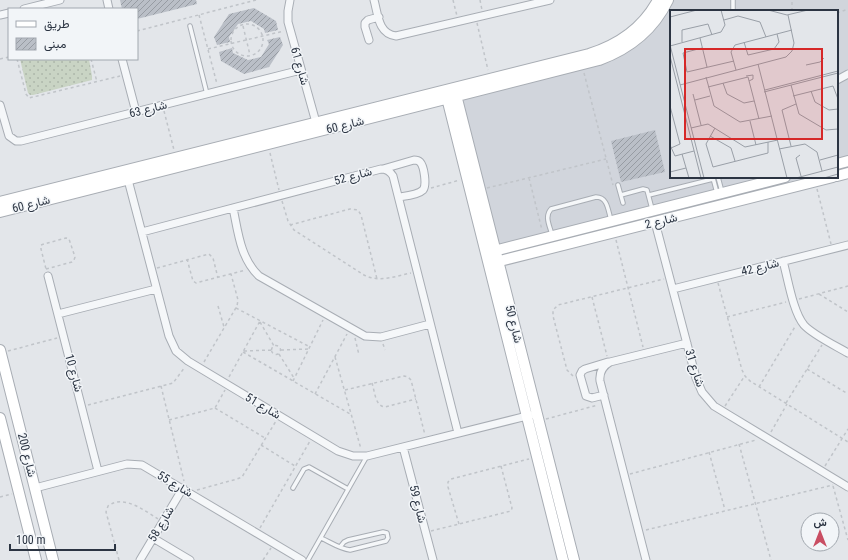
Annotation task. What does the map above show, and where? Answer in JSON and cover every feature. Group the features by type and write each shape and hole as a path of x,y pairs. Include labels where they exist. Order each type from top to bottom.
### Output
{"street":[{"path":"28,8 60,0"},
{"name":"شارع 61","path":"290,0 288,17 290,30 317,127"},
{"path":"374,0 381,25 385,32 396,36 550,0"},
{"name":"شارع 60","path":"451,94 490,79 604,49 635,30 646,18 658,0"},
{"name":"شارع 60","path":"127,175 176,158 317,127 451,94 582,65 608,57 632,44 652,25 668,0"},
{"path":"369,40 365,23 368,20 379,17"},
{"path":"122,60 136,112"},
{"name":"شارع 63","path":"0,105 2,124 9,136 13,140 21,141 301,70"},
{"path":"838,79 848,74"},
{"name":"شارع 50","path":"451,94 467,179 491,252"},
{"name":"شارع 50","path":"451,94 480,189 493,263 574,560"},
{"name":"شارع 60","path":"0,212 5,203 268,145 317,127"},
{"path":"381,169 414,160 417,160 420,163 426,182 423,190 399,198"},
{"path":"838,164 848,161"},
{"name":"شارع 52","path":"142,232 381,169 386,169 392,173 399,198 458,433"},
{"path":"838,176 848,173"},
{"name":"شارع 51","path":"127,175 170,341 180,355 188,362 312,436 343,453 365,456 458,433 534,417"},
{"name":"شارع 2","path":"491,252 720,194 774,178"},
{"name":"شارع 2","path":"493,263 829,178"},
{"path":"0,219 5,203"},
{"path":"233,208 243,253 251,268 259,276 365,336 376,338 430,324"},
{"path":"653,211 663,214 655,222 646,222 645,214 653,211"},
{"name":"شارع 31","path":"655,222 698,385 710,402 848,487"},
{"name":"شارع 42","path":"673,289 848,245"},
{"path":"783,261 796,310 800,319 809,330 848,353"},
{"name":"شارع 10","path":"47,272 98,471"},
{"path":"58,314 156,289"},
{"path":"604,395 592,398 586,396 580,377 581,372 609,362 687,343"},
{"name":"شارع 200","path":"1,356 53,560"},
{"path":"609,362 600,374 600,381 646,560"},
{"path":"0,419 17,417"},
{"name":"شارع 50","path":"534,417 537,457 563,560"},
{"name":"شارع 200","path":"0,419 36,560"},
{"name":"شارع 59","path":"404,447 433,560"},
{"name":"شارع 55","path":"35,488 127,464 138,464 146,467 302,560"},
{"name":"شارع 58","path":"140,560 163,522 186,491"},
{"path":"153,538 190,560"},
{"path":"33,549 49,544"}],"lane":[{"path":"190,26 207,94"},
{"path":"649,195 713,178 720,194"},
{"path":"718,178 720,194"},
{"path":"618,185 623,203"},
{"path":"621,195 645,189 648,191 653,211"},
{"path":"548,237 547,217 549,211 553,208 596,197 601,197 605,200 611,221"},
{"path":"308,560 365,456"},
{"path":"293,488 304,469 309,467 348,489"},
{"path":"321,538 340,547 347,550 386,541 388,538 387,533 383,532 348,540 340,547"}],"path":[{"path":"239,0 240,4"},
{"path":"138,31 256,0"},
{"path":"453,0 459,22"},
{"path":"480,0 483,16"},
{"path":"838,13 848,9"},
{"path":"199,15 219,91"},
{"path":"475,18 490,79"},
{"path":"248,24 258,29 263,42 258,52 245,56 234,51 231,36 237,27 243,26 248,24"},
{"path":"243,26 250,55"},
{"path":"208,49 290,30"},
{"path":"17,60 26,94 29,98 126,75"},
{"path":"92,60 97,82"},
{"path":"582,65 614,189"},
{"path":"163,105 176,158"},
{"path":"268,145 290,225 294,230 364,275 377,279 417,272"},
{"path":"480,189 606,159"},
{"path":"529,178 548,237"},
{"path":"423,190 467,179"},
{"path":"814,182 832,249"},
{"path":"290,225 350,209 358,210 361,214 377,279"},
{"path":"614,232 644,353"},
{"path":"66,238 69,239 75,256 74,260 47,272 41,246 66,238"},
{"path":"151,269 209,254 213,258 218,278"},
{"path":"187,259 193,281 198,283 251,268"},
{"path":"200,369 236,308 238,300 231,274"},
{"path":"580,377 571,375 567,370 553,313 555,308 558,305 670,277"},
{"path":"717,278 742,370 745,376 759,387 848,442"},
{"path":"819,293 848,312"},
{"path":"592,297 609,362"},
{"path":"218,306 224,328"},
{"path":"236,308 309,348"},
{"path":"293,381 326,315"},
{"path":"759,387 800,319"},
{"path":"260,321 274,346 278,346 281,350 309,348"},
{"path":"215,408 243,351 260,321"},
{"path":"352,330 359,355"},
{"path":"315,394 335,357 352,330"},
{"path":"1,356 64,337"},
{"path":"624,476 766,437 825,340"},
{"path":"272,350 274,346"},
{"path":"243,351 272,350"},
{"path":"272,350 274,354 279,354 294,378"},
{"path":"279,354 281,350"},
{"path":"243,351 352,415"},
{"path":"335,357 365,456"},
{"path":"82,407 174,382 188,362"},
{"path":"807,369 848,394"},
{"path":"344,390 406,376 411,380 427,441"},
{"path":"722,410 745,376"},
{"path":"372,383 378,403 381,406 385,407 416,399"},
{"path":"161,386 186,491 240,478 244,474 279,416"},
{"path":"534,417 606,403"},
{"path":"169,420 215,408 265,438"},
{"path":"822,471 848,429"},
{"path":"257,533 312,436"},
{"path":"739,444 771,560"},
{"path":"261,445 295,466"},
{"path":"709,452 725,511"},
{"path":"459,524 448,487 449,480 537,457"},
{"path":"426,533 511,510 501,466"},
{"path":"830,476 848,540"},
{"path":"639,532 832,485"},
{"path":"119,560 106,512 110,505 119,503 131,504 163,522"},
{"path":"263,560 274,543"}],"shaded area":[{"path":"663,0 848,0 848,167 838,170 838,10 670,10 670,178 804,178 492,258 451,94 594,57"}],"green space":[{"path":"20,60 89,60 92,80 33,95 28,93"}],"building":[{"path":"120,0 196,0 197,4 138,19 138,8 122,8"},
{"path":"254,8 276,21 278,30 265,33 264,29 251,21 238,24 229,37 230,42 217,45 214,37 229,14"},
{"path":"280,37 283,45 269,67 244,74 221,61 219,52 232,48 233,53 248,60 261,57 269,44 267,40"},
{"path":"655,130 665,172 621,182 611,141"}]}
